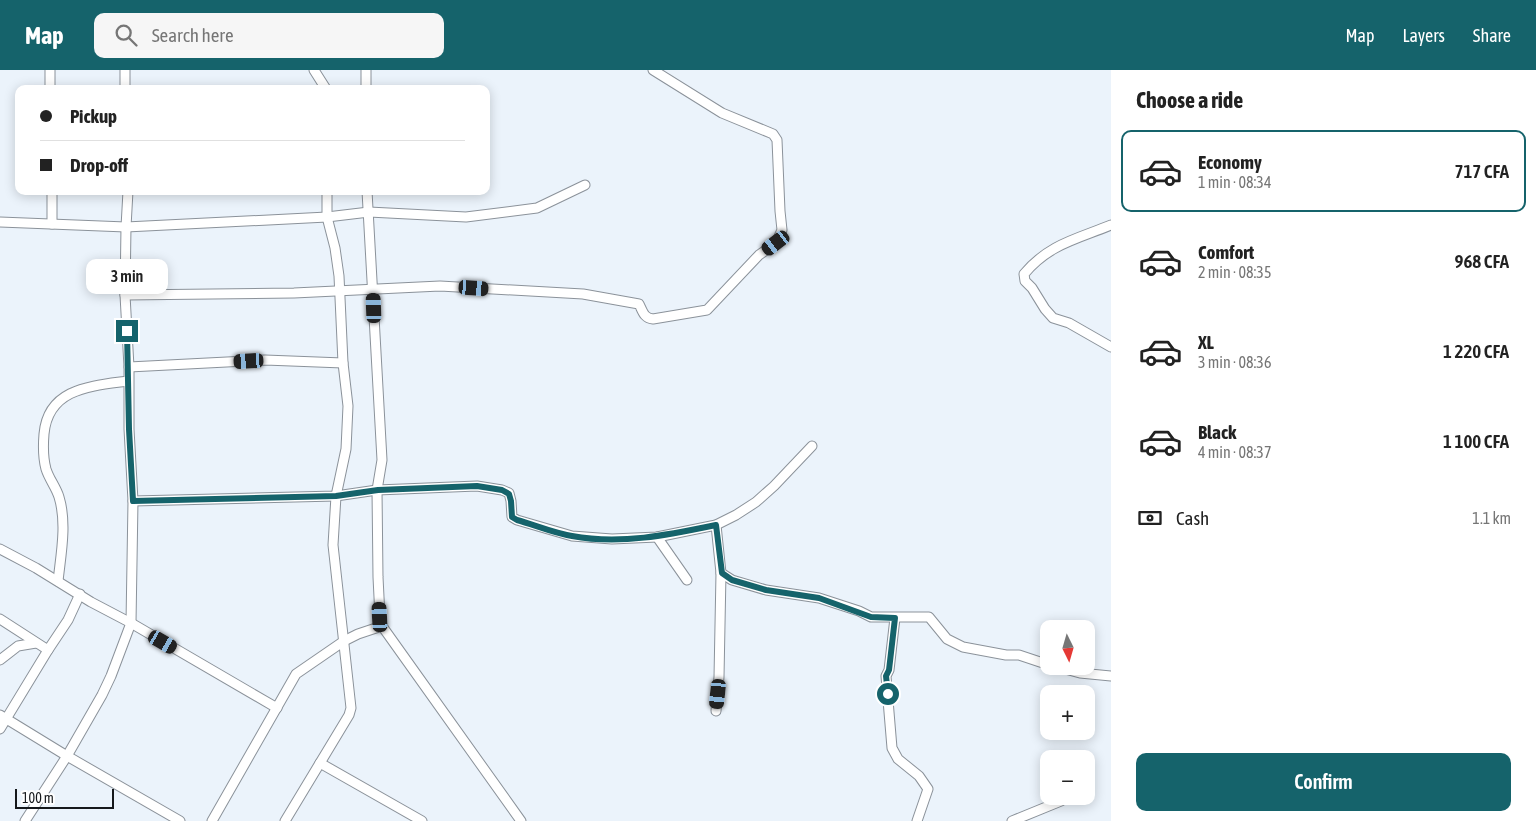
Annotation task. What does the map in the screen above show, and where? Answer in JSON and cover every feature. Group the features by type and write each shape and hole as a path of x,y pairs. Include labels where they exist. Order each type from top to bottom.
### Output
{"street":[{"path":"50,70 50,85"},
{"path":"125,70 125,85"},
{"path":"314,70 323,85"},
{"path":"366,70 366,85"},
{"path":"125,295 440,286 583,294 639,304 644,316 654,319 707,310 759,255 776,243 782,230 777,140 773,134 722,113 653,70"},
{"path":"0,222 126,227 327,217 369,212 466,217 537,208 585,185"},
{"path":"52,195 52,224"},
{"path":"25,821 66,756 111,676 129,633 131,623 133,501 125,295 128,195"},
{"path":"285,821 351,708 333,545 336,496 346,449 348,418 343,363 340,290 335,248 327,217 328,195"},
{"path":"367,195 382,460 378,490 378,577 382,626 521,821"},
{"path":"1111,225 1060,244 1044,254 1024,274 1024,281 1032,288 1045,309 1054,318 1069,323 1111,347"},
{"path":"129,367 265,360 343,363"},
{"path":"58,581 62,544 62,521 60,498 46,468 43,446 45,423 52,408 62,398 73,392 92,386 128,381"},
{"path":"133,501 336,496 378,490 477,486 502,490 509,494 512,517 517,520 572,536 612,539 657,537 716,525 736,515 756,502 774,486 812,446"},
{"path":"716,525 722,573 719,677 716,711"},
{"path":"657,537 686,580"},
{"path":"0,549 277,708"},
{"path":"722,573 732,580 766,590 819,598 871,617 929,617 947,639 963,647 1006,655 1019,655 1040,662"},
{"path":"0,729 4,716 68,620 80,594"},
{"path":"895,618 889,670 886,676 892,748 898,758 919,776 928,789 917,821"},
{"path":"0,619 48,650"},
{"path":"212,821 296,674 344,641 382,626"},
{"path":"0,660 18,646 36,643"},
{"path":"1095,674 1111,676"},
{"path":"4,716 66,756 180,821"},
{"path":"320,763 422,821"},
{"path":"1012,821 1051,805"}],"route":[{"path":"127,331 133,501 336,496 378,490 477,486 502,490 509,494 512,517 517,520 572,536 612,539 657,537 716,525 722,573 732,580 766,590 819,598 859,611 871,617 895,618 889,670 886,676 888,694"}]}
